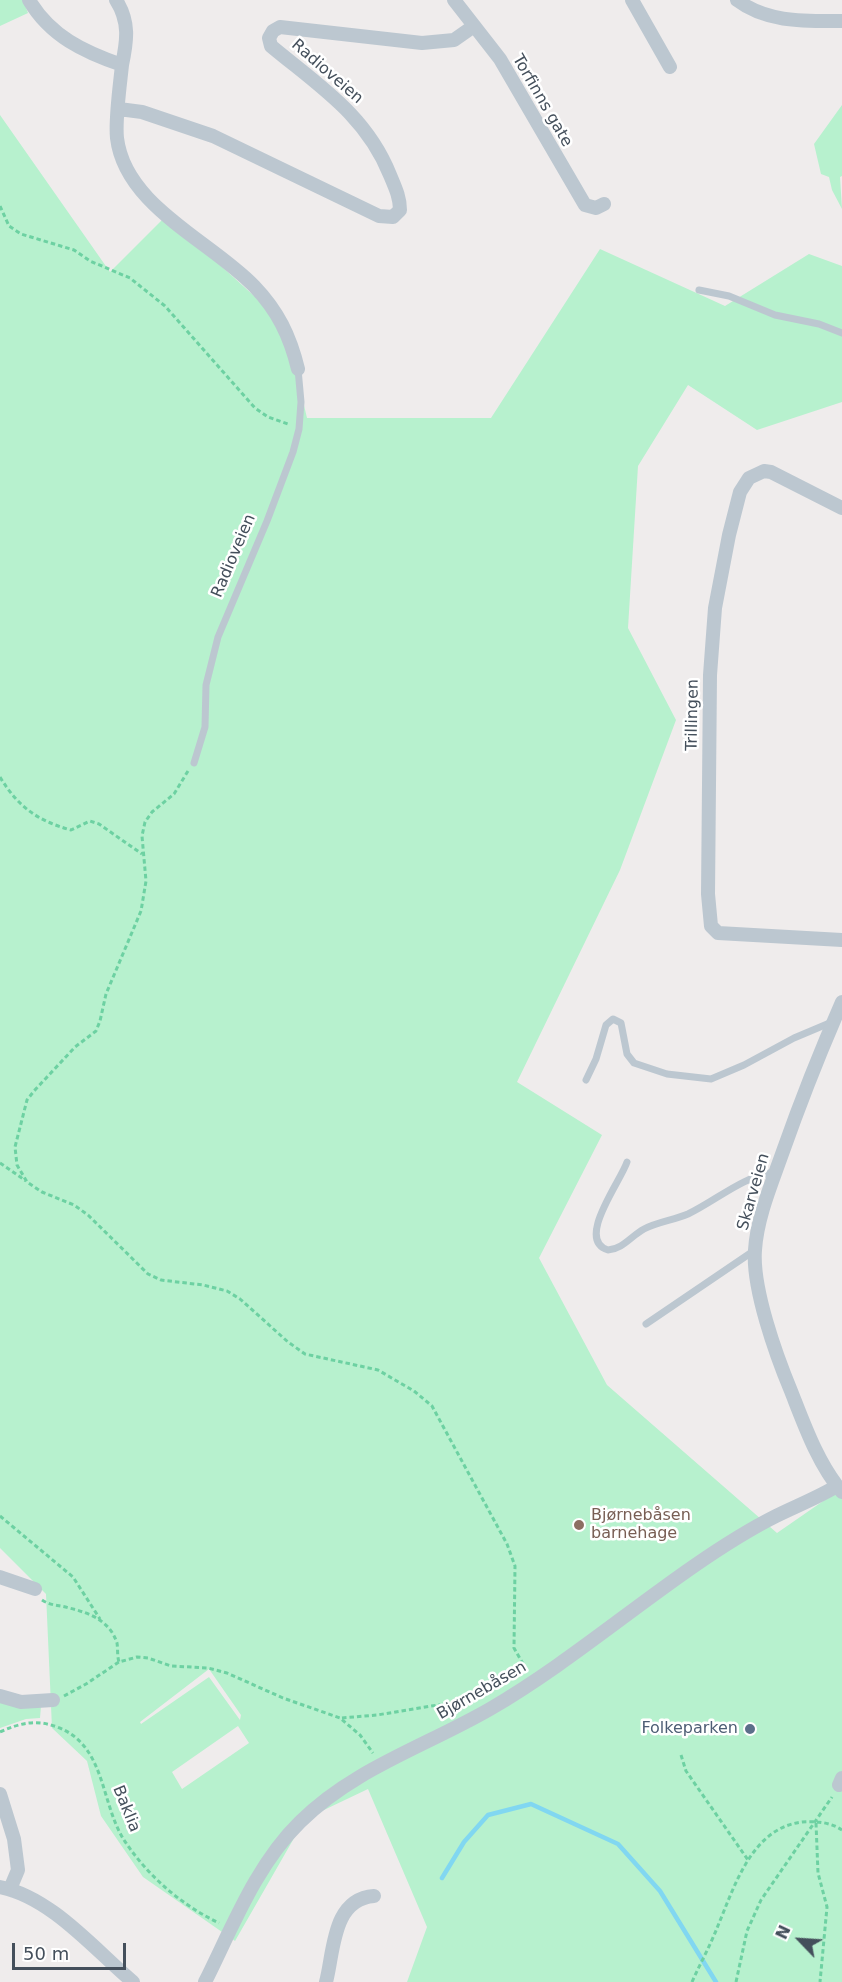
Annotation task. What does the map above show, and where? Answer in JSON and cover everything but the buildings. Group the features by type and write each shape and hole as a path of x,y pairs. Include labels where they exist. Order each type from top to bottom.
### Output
{"street":[{"path":"28,0 49,28 64,39 122,65"},
{"name":"Radioveien","path":"116,0 127,26 117,138 123,163 133,180 158,208 253,285 279,317 291,341 298,369"},
{"name":"Torfinns gate","path":"454,0 500,59 585,205 596,208 604,204"},
{"path":"632,0 670,67"},
{"path":"737,0 756,12 787,19 842,21"},
{"name":"Radioveien","path":"118,109 142,112 213,136 380,216 393,217 400,210 400,198 374,140 346,107 272,46 269,38 273,31 280,27 358,37 437,43 454,40 474,26"},
{"name":"Trillingen","path":"842,508 771,472 764,471 749,478 737,501 719,587 710,675 708,894 711,926 718,933 842,940"},
{"name":"Skarveien","path":"839,1011 809,1080 776,1172 762,1214 755,1250 760,1294 787,1382 802,1421 839,1489"},
{"name":"Bjørnebåsen","path":"205,1982 268,1861 298,1823 337,1791 380,1765 490,1708 532,1682 730,1542 776,1516 839,1489"},
{"path":"0,1577 35,1589"},
{"path":"0,1696 21,1702 53,1700"},
{"path":"0,1794 14,1839 18,1870 5,1888 25,1893 44,1906 75,1930 133,1982"},
{"path":"326,1982 335,1938 348,1908 359,1899 374,1896"}],"lane":[{"path":"699,290 729,296 776,315 819,324 842,333"},
{"name":"Radioveien","path":"194,763 205,727 206,684 218,637 267,521 293,452 299,429 301,402 298,369"},
{"path":"586,1080 596,1059 606,1025 614,1019 621,1023 627,1054 634,1064 667,1074 711,1079 744,1065 839,1011"},
{"path":"627,1162 624,1173 598,1221 596,1240 598,1245 608,1250 622,1246 646,1228 688,1213 744,1182 765,1173 776,1172"},
{"path":"646,1324 755,1250"}],"path":[{"path":"0,206 9,226 21,234 74,250 90,261 130,278 165,306 255,408 268,417 299,429"},
{"path":"27,1182 17,1165 15,1147 27,1100 75,1047 96,1031 106,994 141,910 146,881 142,836 146,822 152,812 174,794 194,763"},
{"path":"0,777 10,795 23,807 49,824 71,830 90,821 99,824 143,855"},
{"path":"0,1163 42,1192 74,1205 88,1215 148,1274 161,1280 203,1285 227,1291 240,1299 288,1342 305,1354 378,1370 414,1390 432,1407 507,1544 515,1566 514,1648 532,1682"},
{"path":"0,1516 73,1576 100,1619 113,1634 119,1662"},
{"path":"35,1589 42,1601 100,1619"},
{"path":"53,1700 86,1684 119,1662 137,1657 148,1658 171,1666 208,1668 227,1673 283,1698 340,1718 360,1735 380,1765"},
{"path":"340,1718 377,1715 450,1703 481,1703 490,1708"},
{"name":"Baklia","path":"0,1732 30,1722 46,1723 66,1730 79,1740 98,1767 123,1838 138,1858 159,1882 184,1903 231,1929"},
{"path":"681,1755 686,1771 748,1860"},
{"path":"736,1982 747,1931 761,1900 840,1782"},
{"path":"816,1821 818,1873 827,1907 820,1982"},
{"path":"692,1982 748,1860 771,1834 793,1823 816,1821 836,1826 842,1830"}],"green space":[{"path":"0,0 23,0 28,13 0,26"},
{"path":"842,105 842,176 840,177 842,209 832,190 829,177 821,174 814,144"},
{"path":"0,115 110,272 166,216 285,324 307,418 491,418 600,249 725,306 809,254 842,266 842,402 757,430 688,385 638,466 628,628 676,720 620,870 517,1082 602,1135 539,1258 607,1385 777,1533 842,1488 842,1982 407,1982 427,1927 368,1789 305,1819 235,1941 143,1877 101,1816 87,1761 52,1728 46,1594 0,1548","holes":["209,1669 241,1715 240,1720 209,1677 141,1724 140,1722","238,1726 249,1743 182,1789 172,1772"]},
{"path":"0,1699 41,1706 40,1718 26,1719 0,1728"}],"waterway":[{"path":"442,1878 464,1842 488,1815 531,1804 618,1844 660,1891 716,1982"}],"place":[{"name":"Bjørnebåsen barnehage","path":"579,1525"},
{"name":"Folkeparken","path":"750,1729"}]}
